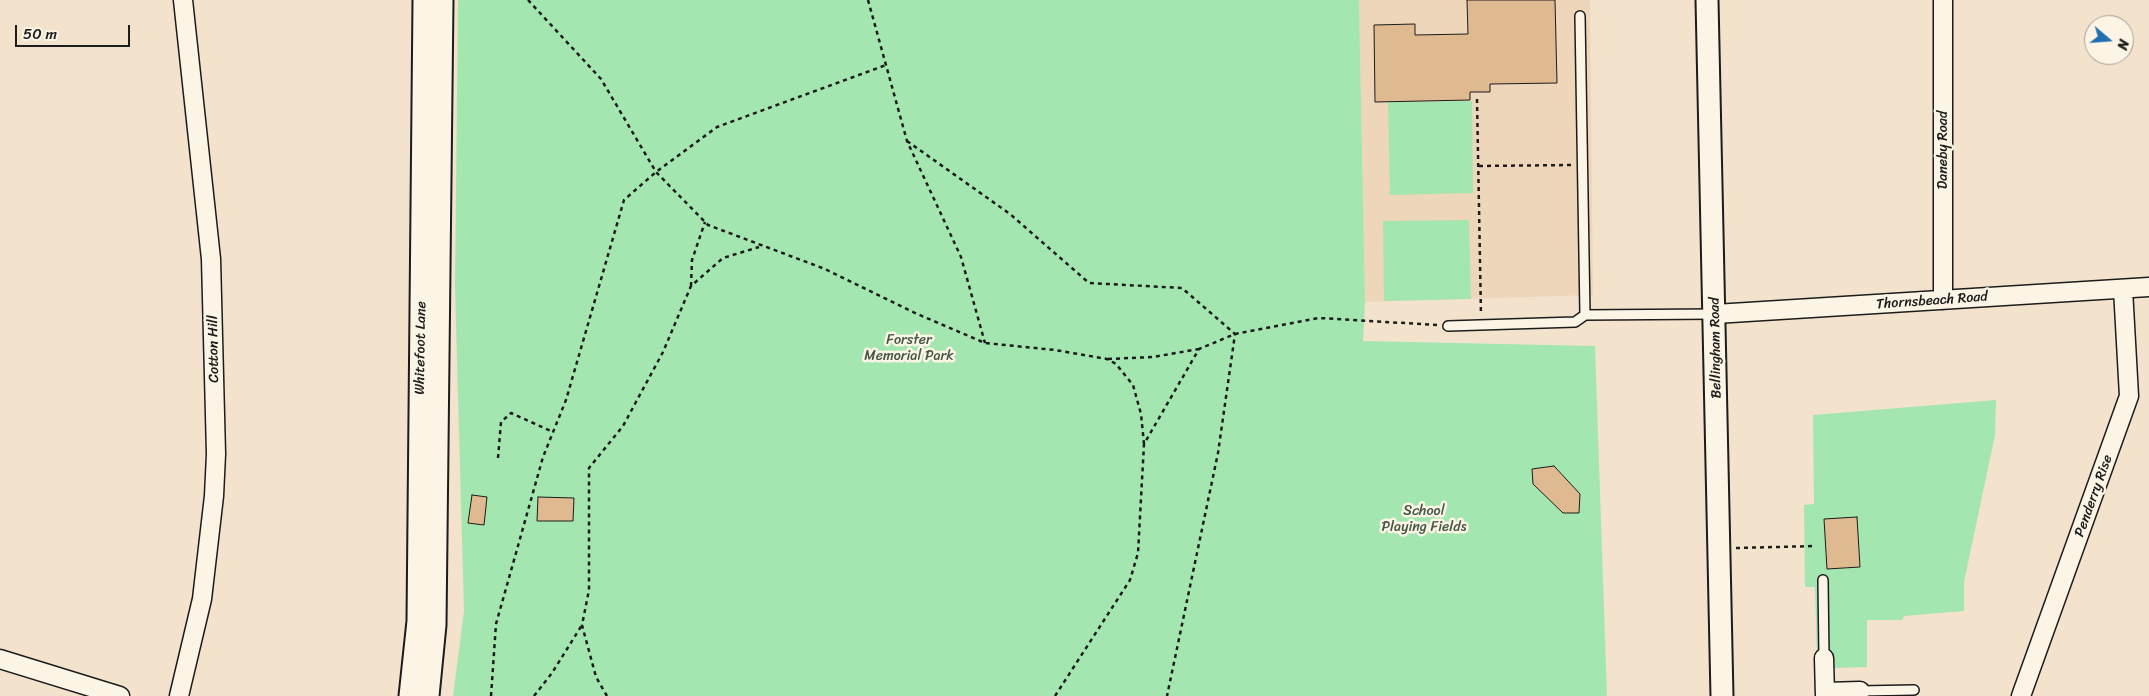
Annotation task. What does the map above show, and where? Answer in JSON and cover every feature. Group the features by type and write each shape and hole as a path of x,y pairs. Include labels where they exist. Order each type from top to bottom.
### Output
{"street":[{"name":"Cotton Hill","path":"180,696 202,599 210,542 216,454 211,259 183,0"},
{"name":"Whitefoot Lane","path":"424,0 432,117 435,625 428,696"},
{"name":"Whitefoot Lane","path":"410,696 418,621 432,117 442,0"},
{"name":"Bellingham Road","path":"1707,0 1722,696"},
{"name":"Daneby Road","path":"1943,0 1943,300"},
{"name":"Thornsbeach Road","path":"1715,314 2149,287"},
{"name":"Penderry Rise","path":"2021,696 2129,396 2123,289"},
{"path":"0,658 120,696"},
{"path":"1824,658 1825,694 1860,691"}],"lane":[{"path":"1580,16 1585,315"},
{"path":"1448,326 1575,322 1585,315 1715,314"},
{"path":"1823,580 1824,658"},
{"path":"1860,691 1914,690"}],"path":[{"path":"528,0 601,79 656,172 705,222 761,246 825,269 915,313 985,343 1055,350 1107,359 1153,357 1199,349 1235,334 1319,318 1448,326"},
{"path":"868,0 907,141 961,257 985,343"},
{"path":"491,696 496,624 543,457 566,400 624,200 656,172 718,127 886,65"},
{"path":"1478,99 1482,326"},
{"path":"907,141 1010,214 1089,283 1182,288 1235,334"},
{"path":"1479,166 1581,164"},
{"path":"534,696 552,673 582,625 589,590 589,468 623,426 663,352 691,286 692,260 705,222"},
{"path":"691,286 723,258 761,246"},
{"path":"1167,696 1218,453 1235,334"},
{"path":"1144,444 1199,349"},
{"path":"1055,696 1130,580 1138,553 1144,444 1141,414 1134,385 1116,364 1107,359"},
{"path":"498,458 502,422 511,413 553,432"},
{"path":"1720,548 1816,546"},
{"path":"582,625 596,677 607,696"}],"shaded area":[{"path":"1359,0 1590,0 1593,295 1365,302"}],"green space":[{"name":"Forster Memorial Park","path":"458,0 1359,0 1365,302 1363,341 1595,346 1607,696 453,696 464,611 455,286"},
{"path":"1472,101 1473,193 1390,195 1388,102"},
{"path":"1469,220 1471,299 1384,301 1383,221"},
{"path":"1996,400 1995,435 1964,582 1964,611 1904,616 1902,620 1867,620 1867,667 1831,668 1817,658 1815,587 1805,587 1804,505 1814,504 1813,415"}],"building":[{"path":"1467,0 1555,0 1557,83 1490,84 1490,92 1470,92 1470,100 1375,102 1374,25 1415,24 1415,35 1468,34"},
{"path":"1554,466 1580,494 1579,513 1563,513 1533,484 1532,469"},
{"path":"472,495 487,497 484,525 468,523"},
{"path":"538,497 574,498 573,521 537,521"},
{"path":"1857,517 1860,567 1827,569 1824,519"}],"park label":[{"name":"School Playing Fields","path":"1424,520"}]}
